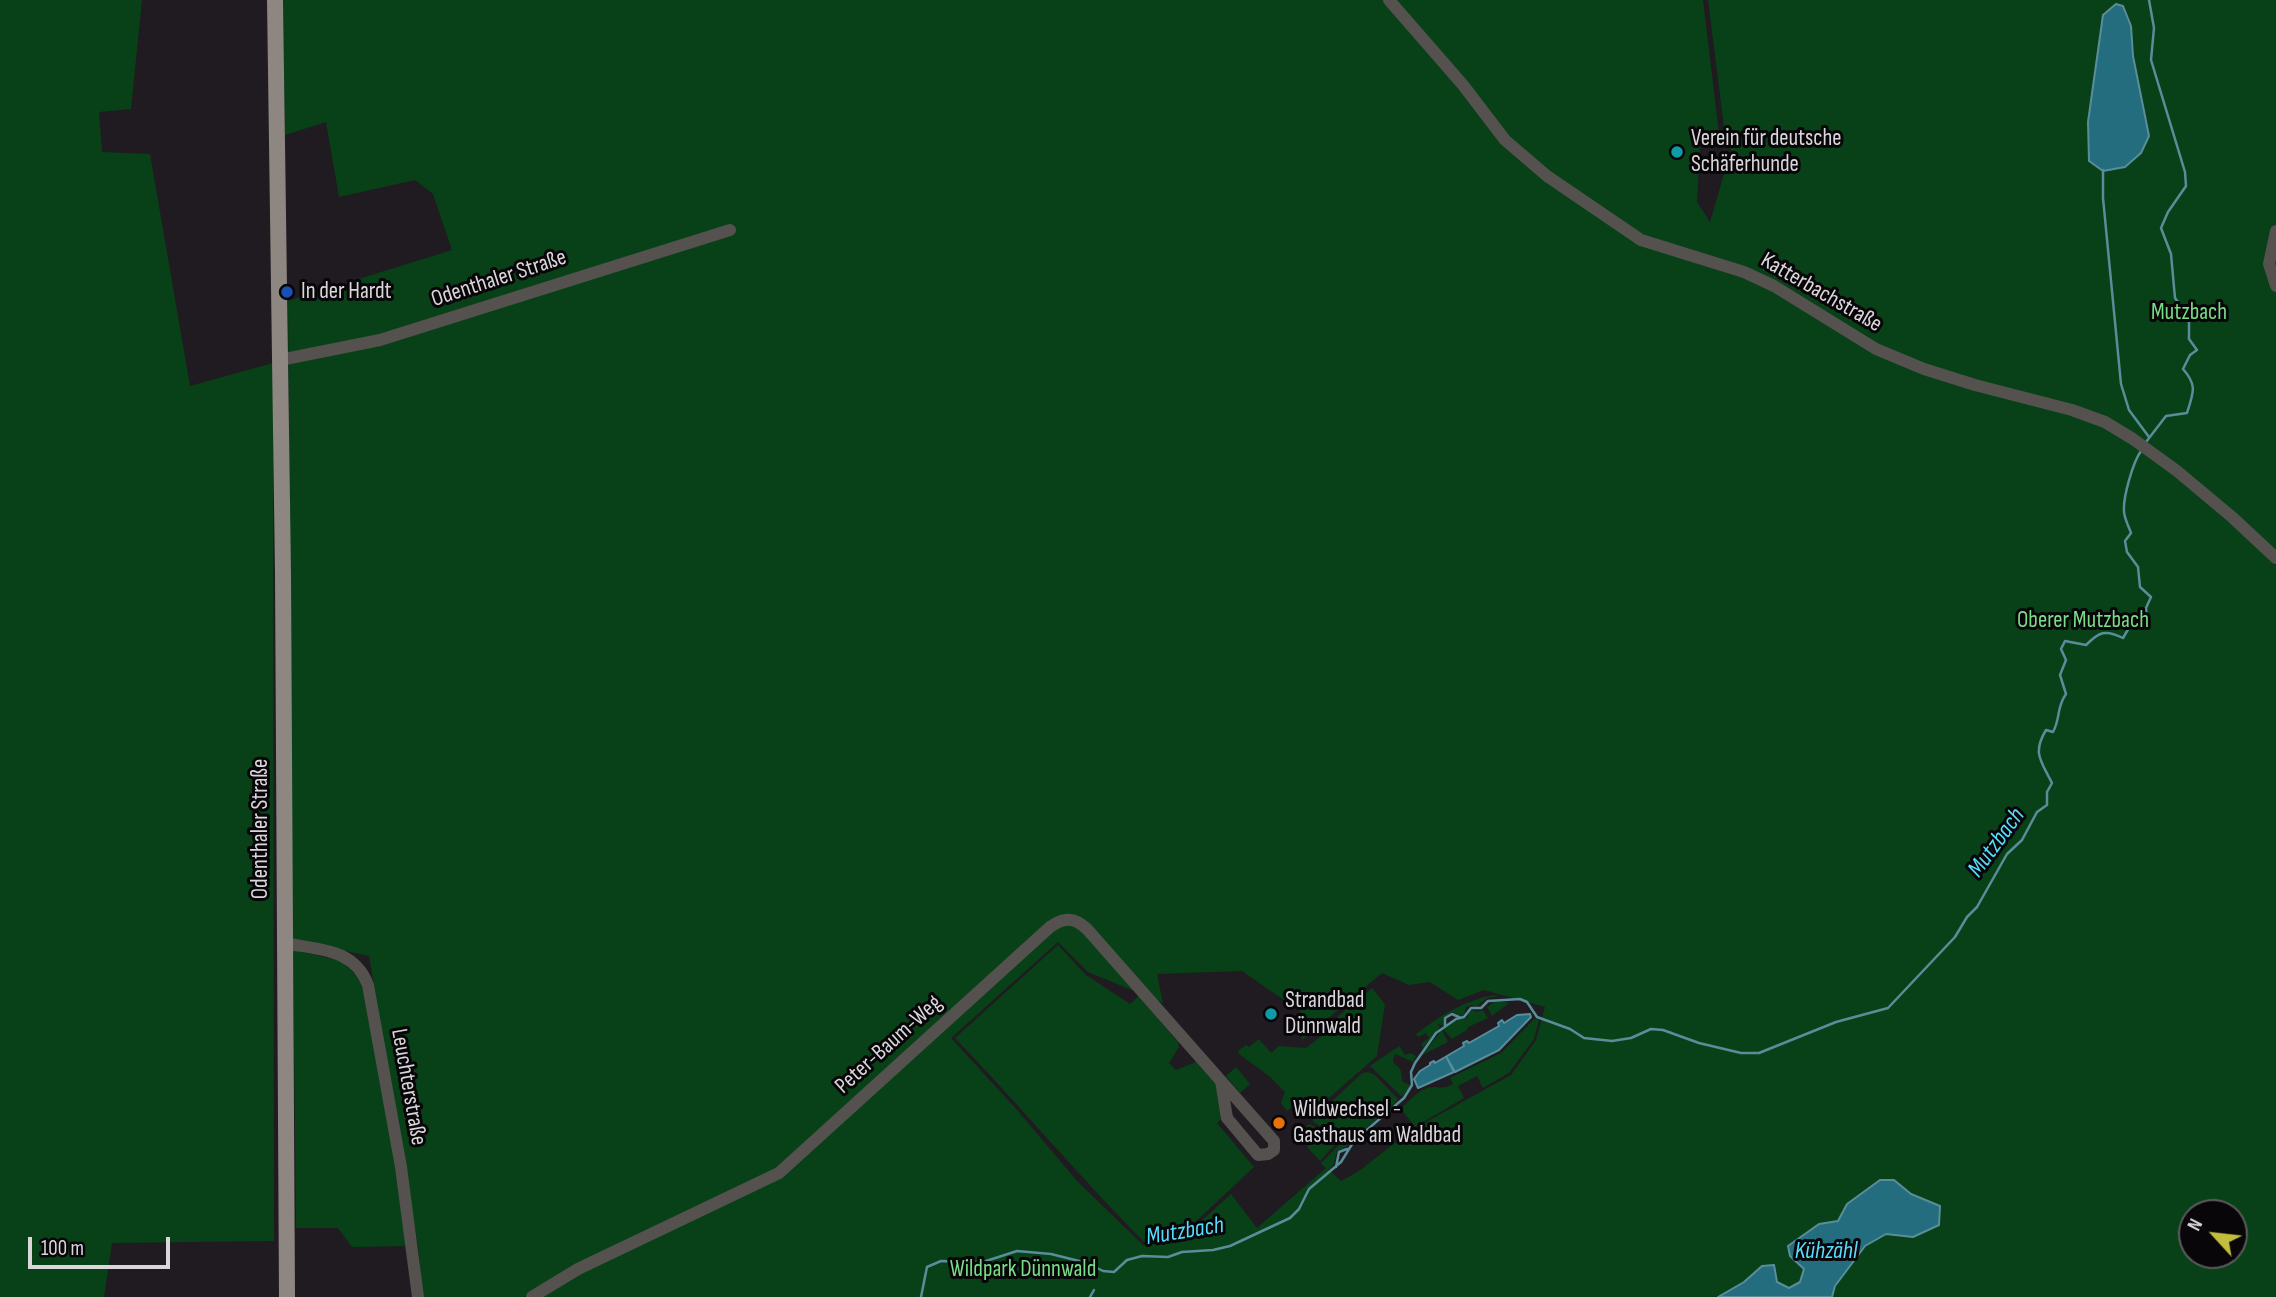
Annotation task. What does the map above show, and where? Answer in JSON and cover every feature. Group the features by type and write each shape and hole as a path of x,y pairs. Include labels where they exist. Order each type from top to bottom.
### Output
{"main road":[{"name":"Odenthaler Straße","path":"275,0 287,1297"}],"street":[{"name":"Katterbachstraße","path":"1389,0 1420,33 1505,140 1547,176 1641,240 1744,272 1774,286 1876,349 1924,369 2072,410 2105,422 2157,456 2232,516 2276,558"},
{"name":"Odenthaler Straße","path":"280,360 380,340 730,230"},
{"path":"2276,231 2269,264 2276,286"},
{"name":"Peter-Baum-Weg","path":"533,1297 578,1269 779,1173 1062,919 1072,919 1087,929 1274,1141 1273,1150 1268,1154 1258,1154 1227,1118 1221,1081"},
{"name":"Leuchterstraße","path":"284,943 347,957 357,964 368,985 401,1167 418,1297"}],"green space":[{"path":"0,0 142,0 131,109 99,112 102,152 150,154 190,386 273,363 274,1241 112,1243 104,1297 0,1297"},
{"path":"283,0 1703,0 1720,142 1717,145 1700,145 1697,202 1710,222 1731,150 1726,143 1708,0 2276,0 2276,1297 1832,1297 1846,1270 1869,1243 1885,1234 1913,1237 1940,1206 1911,1194 1894,1180 1880,1180 1847,1204 1838,1221 1818,1225 1790,1256 1804,1269 1800,1282 1789,1288 1777,1282 1763,1266 1744,1282 1718,1297 541,1297 536,1290 524,1297 423,1297 418,1246 369,956 292,940 288,301 452,250 433,194 415,180 339,197 326,122 285,135","holes":["1058,942 1088,972 1163,1003 1157,974 1242,971 1301,1012 1302,1040 1382,973 1409,985 1430,982 1458,1000 1484,990 1545,1007 1536,1040 1511,1075 1410,1131 1359,1171 1341,1181 1329,1170 1334,1164 1337,1151 1348,1144 1343,1141 1321,1163 1326,1168 1257,1228 1231,1194 1177,1243 1143,1245 1077,1181 951,1038"]},
{"path":"1058,945 1086,975 1130,1004 1139,996 1178,1042 1179,1047 1169,1063 1176,1070 1196,1062 1216,1084 1223,1118 1217,1123 1254,1167 1176,1240 1144,1242 955,1038"},
{"path":"293,950 342,961 361,981 375,1038 409,1246 352,1247 338,1228 296,1228"},
{"path":"1372,988 1385,1004 1377,1056 1306,1118 1294,1105 1287,1111 1281,1103 1285,1092 1238,1051 1259,1039 1271,1053 1279,1046 1306,1048 1338,1023 1335,1019"},
{"path":"1495,995 1499,996 1487,998 1476,1007 1466,1007 1464,1015 1453,1012 1443,1018 1444,1024 1442,1026 1437,1023 1440,1027 1423,1048 1421,1044 1429,1038 1426,1033 1418,1037 1416,1034 1425,1027 1463,1005"},
{"path":"1496,1001 1509,1003 1492,1016 1487,1007"},
{"path":"1472,1010 1483,1010 1488,1018 1468,1027 1452,1039 1443,1029 1455,1021 1467,1018"},
{"path":"1535,1018 1539,1020 1534,1039 1509,1073 1483,1088 1477,1076 1458,1086 1464,1098 1415,1127 1401,1109 1412,1098 1425,1089 1453,1084 1450,1078 1501,1053"},
{"path":"1442,1030 1448,1042 1422,1055"},
{"path":"1399,1046 1405,1055 1410,1053 1416,1056 1413,1062 1395,1054 1393,1062 1401,1070 1403,1082 1411,1085 1402,1097 1370,1066"},
{"path":"1236,1067 1250,1084 1240,1093 1226,1076"},
{"path":"1362,1073 1375,1075 1398,1099 1395,1103 1350,1142 1313,1122 1313,1119"},
{"path":"1309,1124 1340,1139 1320,1161 1307,1147 1312,1142 1302,1131"}],"water":[{"path":"2116,4 2123,6 2131,26 2133,56 2149,136 2141,153 2125,167 2103,171 2089,161 2088,122 2103,15"},
{"path":"1530,1014 1531,1017 1499,1050 1455,1072 1447,1058 1454,1072 1418,1088 1414,1079 1430,1063 1435,1063 1464,1046 1463,1043 1469,1043 1499,1026 1498,1023 1502,1020 1504,1023 1517,1015"},
{"name":"Kühzähl","path":"1880,1180 1894,1180 1911,1194 1940,1206 1939,1225 1913,1237 1886,1234 1865,1246 1835,1286 1832,1297 1718,1297 1744,1282 1762,1266 1774,1265 1777,1282 1789,1288 1800,1282 1804,1269 1790,1256 1788,1246 1819,1224 1838,1221 1847,1204"}],"waterway":[{"name":"Mutzbach","path":"2146,442 2166,416 2187,413 2193,390 2191,380 2183,369 2190,355 2197,350 2189,339 2189,317 2175,298 2171,254 2161,228 2168,212 2186,186 2185,172 2151,60 2154,28 2149,0"},
{"path":"2103,170 2103,198 2121,384 2129,410 2149,437"},
{"name":"Mutzbach","path":"921,1297 927,1267 941,1261 983,1262 1017,1251 1051,1254 1114,1272 1127,1260 1142,1256 1168,1257 1182,1252 1230,1246 1290,1218 1299,1209 1309,1189 1341,1162 1354,1141 1404,1098 1412,1085 1411,1072 1415,1063 1436,1033 1456,1019 1464,1017 1471,1008 1481,1008 1488,1001 1520,999 1527,1002 1537,1017 1570,1029 1584,1038 1612,1041 1631,1038 1651,1029 1663,1030 1699,1043 1741,1053 1759,1053 1836,1022 1888,1008 1955,937 1967,917 1977,907 2007,854 2022,840 2037,812 2047,805 2047,792 2052,783 2042,763 2039,745 2046,730 2053,732 2066,694 2060,675 2066,660 2061,649 2065,641 2086,645 2103,633 2123,638 2130,626 2140,626 2147,620 2146,608 2151,597 2140,587 2138,567 2127,552 2125,541 2131,533 2124,514 2125,497 2132,471 2141,451"},
{"name":"Mutzbach","path":"1445,1026 1445,1018 1452,1014 1461,1018"},
{"name":"Mutzbach","path":"1336,1167 1339,1152 1347,1149"},
{"path":"1090,1297 1094,1290"}],"place":[{"name":"Verein für deutsche Schäferhunde","path":"1677,152"},
{"name":"In der Hardt","path":"287,292"},
{"name":"Strandbad Dünnwald","path":"1271,1014"},
{"name":"Wildwechsel - Gasthaus am Waldbad","path":"1279,1123"}],"park label":[{"name":"Oberer Mutzbach","path":"2083,621"},
{"name":"Wildpark Dünnwald","path":"1023,1270"}]}
